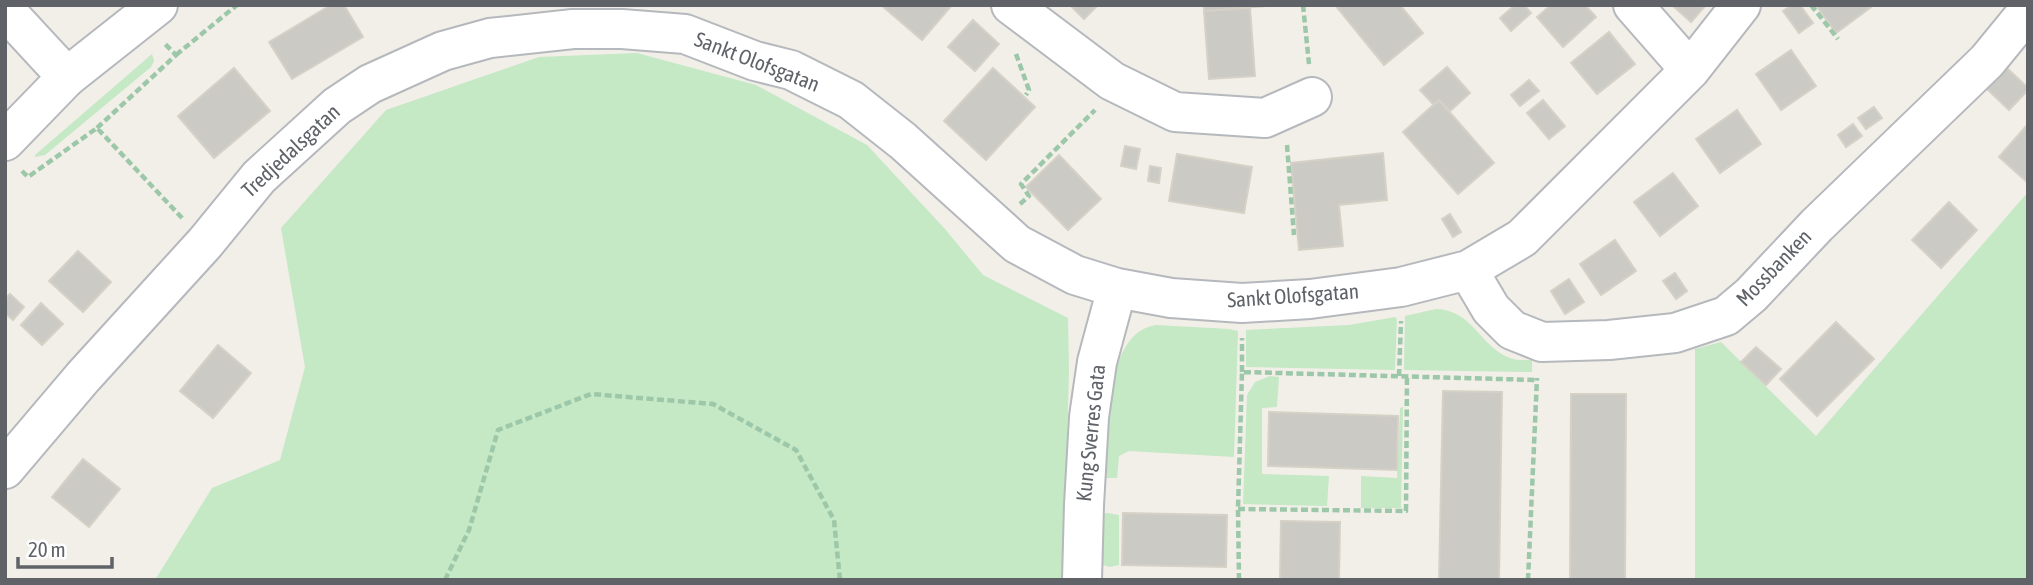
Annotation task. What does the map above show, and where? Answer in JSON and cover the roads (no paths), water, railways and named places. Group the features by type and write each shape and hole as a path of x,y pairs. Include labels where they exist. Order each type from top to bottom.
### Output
{"street":[{"path":"1011,5 1112,81 1175,111 1265,118 1298,103"},
{"path":"1633,5 1690,70"},
{"name":"Sankt Olofsgatan","path":"688,20 755,61 791,70 850,100 903,141 1017,244 1075,275 1117,288 1171,298 1242,303 1310,299 1401,287 1468,270 1522,238 1690,70 1741,5"},
{"path":"5,10 67,77"},
{"name":"Mossbanken","path":"1468,270 1491,309 1512,330 1542,342 1609,340 1675,333 1726,316 1751,295 1817,225 1987,61 2028,11"},
{"path":"13,155 67,77 150,12"},
{"name":"Tredjedalsgatan","path":"5,469 89,370 205,243 259,177 337,106 370,84 443,51 490,38 573,29 622,29 688,20"},
{"name":"Kung Sverres Gata","path":"1082,580 1089,416 1097,362 1117,288"}]}
